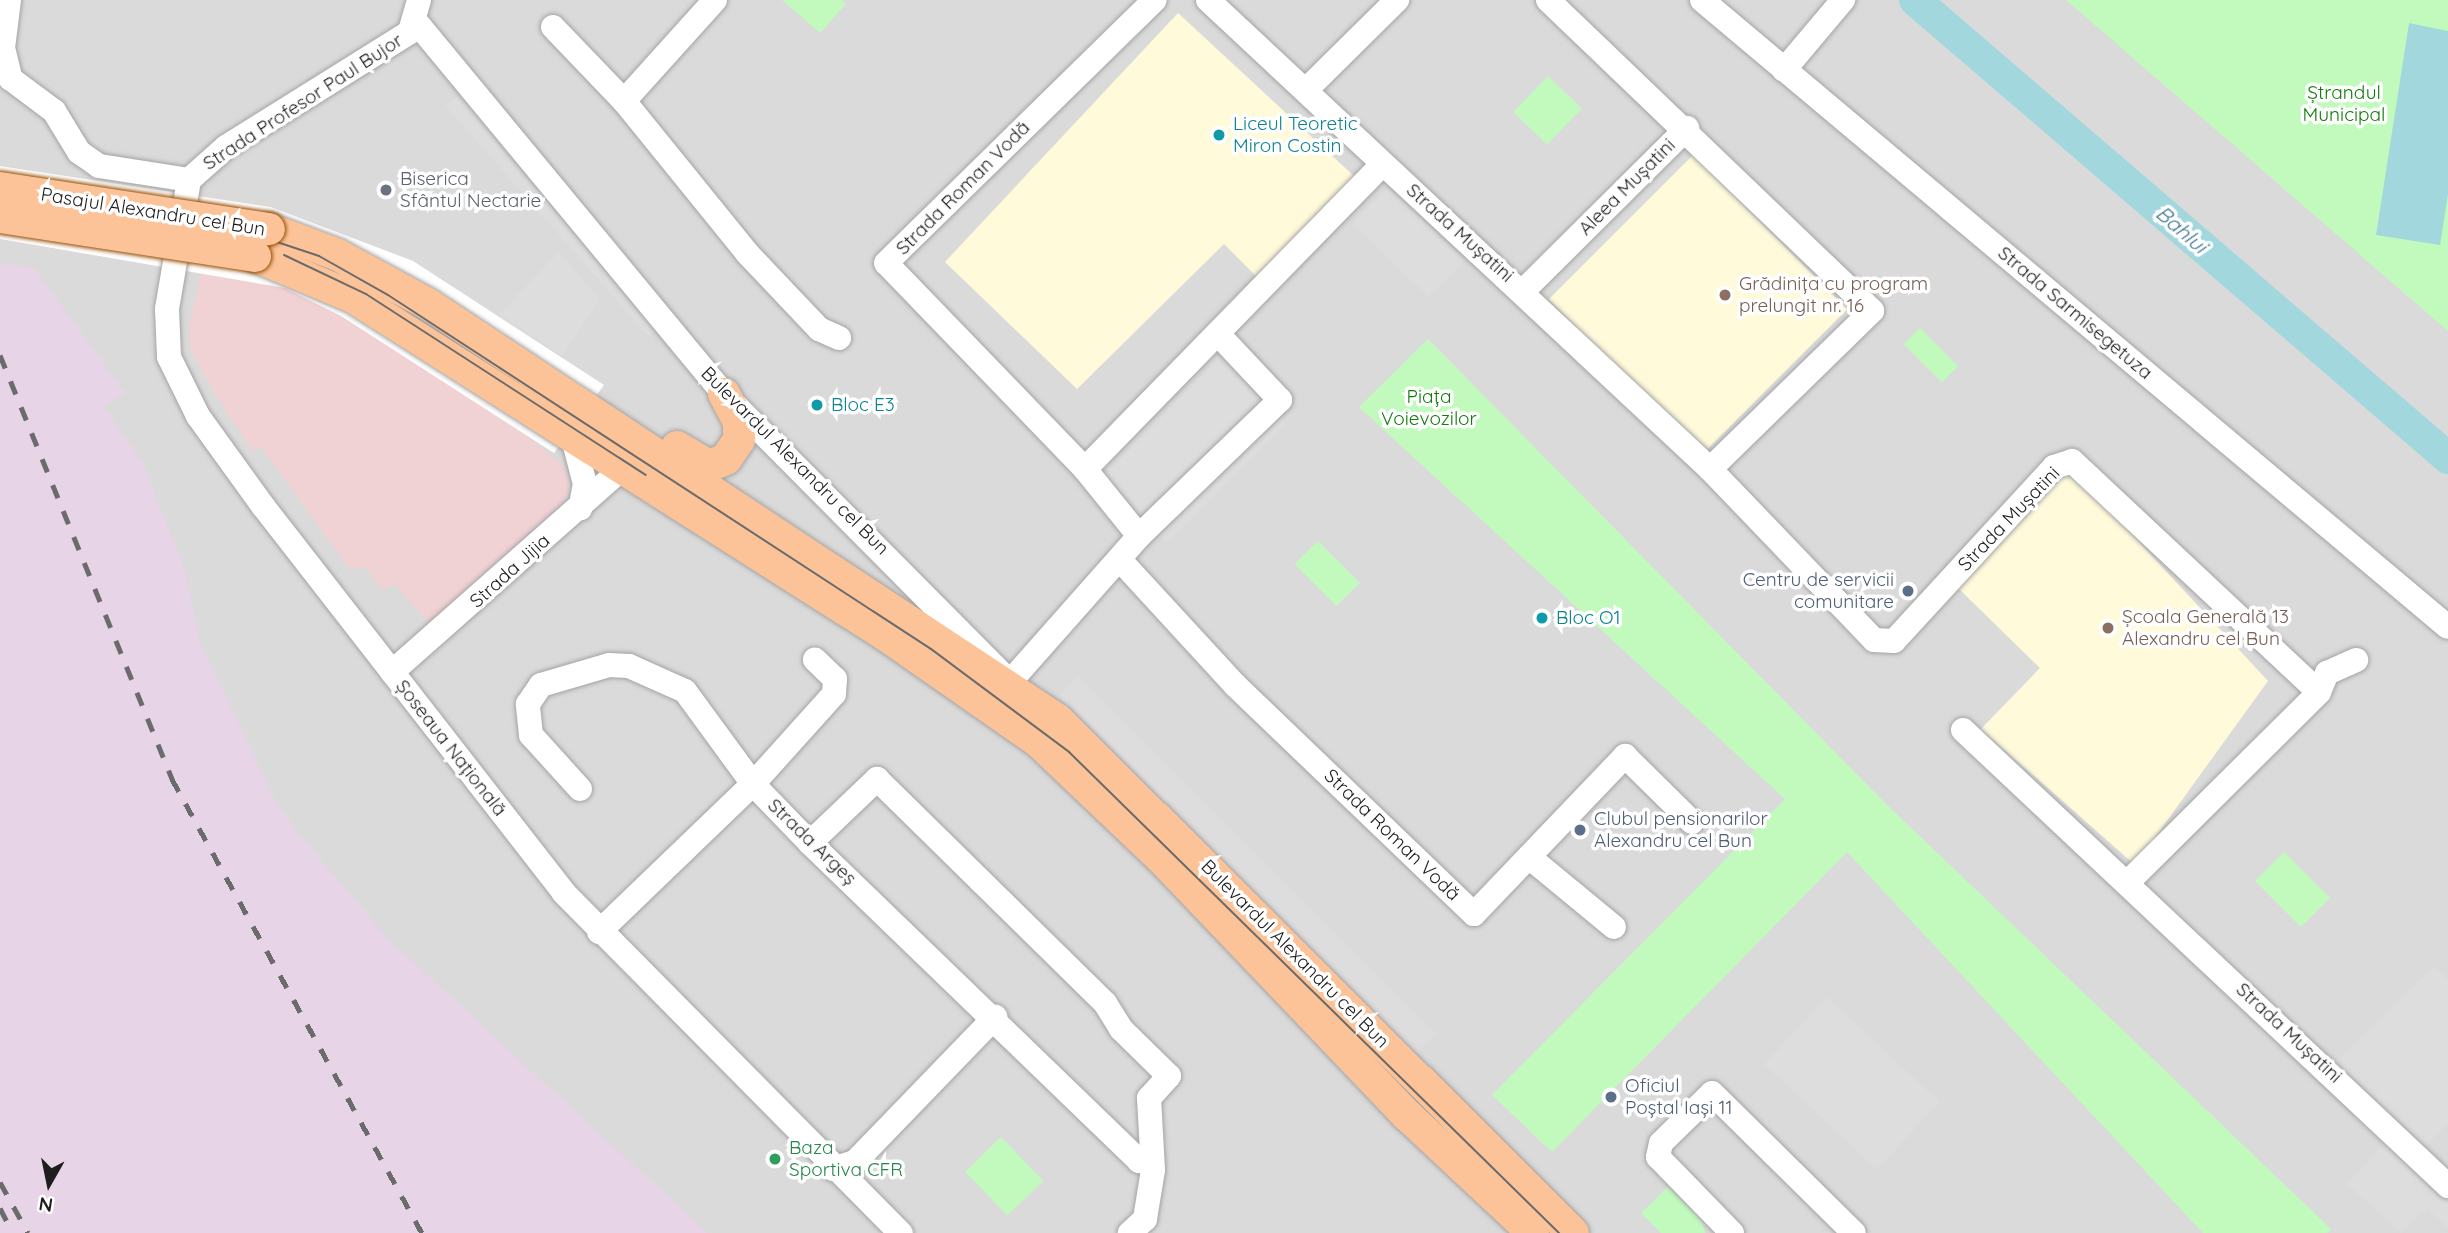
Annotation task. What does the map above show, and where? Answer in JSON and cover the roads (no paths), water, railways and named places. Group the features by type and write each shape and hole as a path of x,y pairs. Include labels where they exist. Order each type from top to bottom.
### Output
{"main road":[{"name":"Pasajul Alexandru cel Bun","path":"0,188 269,229 338,255 428,304 594,411"},
{"name":"Pasajul Alexandru cel Bun","path":"0,217 255,256 300,271 353,297 573,438"},
{"path":"594,411 621,413 709,466 726,459 739,440 739,422 724,394"},
{"name":"Bulevardul Alexandru cel Bun","path":"594,411 1001,695 1039,742 1165,862 1407,1115 1532,1233"},
{"name":"Bulevardul Alexandru cel Bun","path":"573,438 625,466 1084,743 1573,1233"}],"street":[{"path":"9,0 4,48 10,79 54,111 79,152 99,166 189,180"},
{"path":"624,101 715,0"},
{"name":"Strada Roman Vodă","path":"1139,536 1085,469 886,263 1155,0"},
{"name":"Strada Mușatini","path":"1208,0 1307,89 1382,165 1524,290 1710,468 1868,635 1887,642 2054,467 2080,464 2319,692"},
{"path":"1307,89 1397,0"},
{"name":"Aleea Mușatini","path":"1524,290 1687,128 1548,0"},
{"name":"Strada Sarmisegetuza","path":"1702,0 2448,627"},
{"path":"1784,70 1843,0"},
{"name":"Strada Profesor Paul Bujor","path":"189,180 226,147 395,44 418,11"},
{"name":"Bulevardul Alexandru cel Bun","path":"418,11 724,394 1001,695"},
{"path":"553,27 624,101 747,253 820,329 839,338"},
{"path":"1687,128 1872,311 1710,468"},
{"path":"1085,469 1382,165"},
{"name":"Șoseaua Națională","path":"189,180 165,328 182,389 392,671 599,932 833,1169 901,1233"},
{"path":"1001,695 1121,561 1139,536 1280,400 1218,334"},
{"path":"573,438 585,484 580,509"},
{"name":"Strada Jijia","path":"392,671 580,509 625,466"},
{"name":"Strada Roman Vodă","path":"1121,561 1235,685 1475,914 1625,756 1692,822"},
{"path":"580,789 531,734 527,704 541,685 609,665 629,666 685,691 753,784 834,694 835,678 815,660"},
{"path":"2128,881 2319,692 2328,673 2356,660"},
{"name":"Strada Mușatini","path":"1963,730 2128,881 2448,1186"},
{"path":"810,843 877,779 1105,1003 1121,1029 1169,1076 1149,1098 1152,1158 1145,1219 1130,1233"},
{"name":"Strada Argeș","path":"599,932 611,914 753,784 810,843 995,1017 1139,1161 1152,1158"},
{"path":"1529,856 1614,927"},
{"path":"833,1169 855,1162 995,1017"},
{"path":"1732,1233 1658,1157 1661,1143 1712,1093 1854,1233"}],"water":[{"path":"2409,23 2448,31 2448,195 2440,245 2376,235"}],"waterway":[{"name":"Bahlui","path":"1915,0 2448,458"}],"tram line":[{"path":"0,198 265,238 319,256 388,295 931,649 1069,752 1559,1233"},
{"path":"284,255 366,294 646,475"}],"railway":[{"path":"0,355 172,779 422,1233"},
{"path":"0,1182 28,1233"},
{"path":"0,1208 13,1233"}],"place":[{"name":"Liceul Teoretic Miron Costin","path":"1219,135"},
{"name":"Biserica Sfântul Nectarie","path":"386,190"},
{"name":"Grădinița cu program prelungit nr. 16","path":"1725,295"},
{"name":"Bloc E3","path":"817,405"},
{"name":"Centru de servicii comunitare","path":"1908,591"},
{"name":"Bloc O1","path":"1542,618"},
{"name":"Școala Generală 13 Alexandru cel Bun","path":"2108,628"},
{"name":"Clubul pensionarilor Alexandru cel Bun","path":"1580,830"},
{"name":"Oficiul Poștal Iași 11","path":"1611,1097"},
{"name":"Baza Sportiva CFR","path":"775,1159"}],"park label":[{"name":"Ștrandul Municipal","path":"2344,104"},
{"name":"Piața Voievozilor","path":"1429,408"}]}
